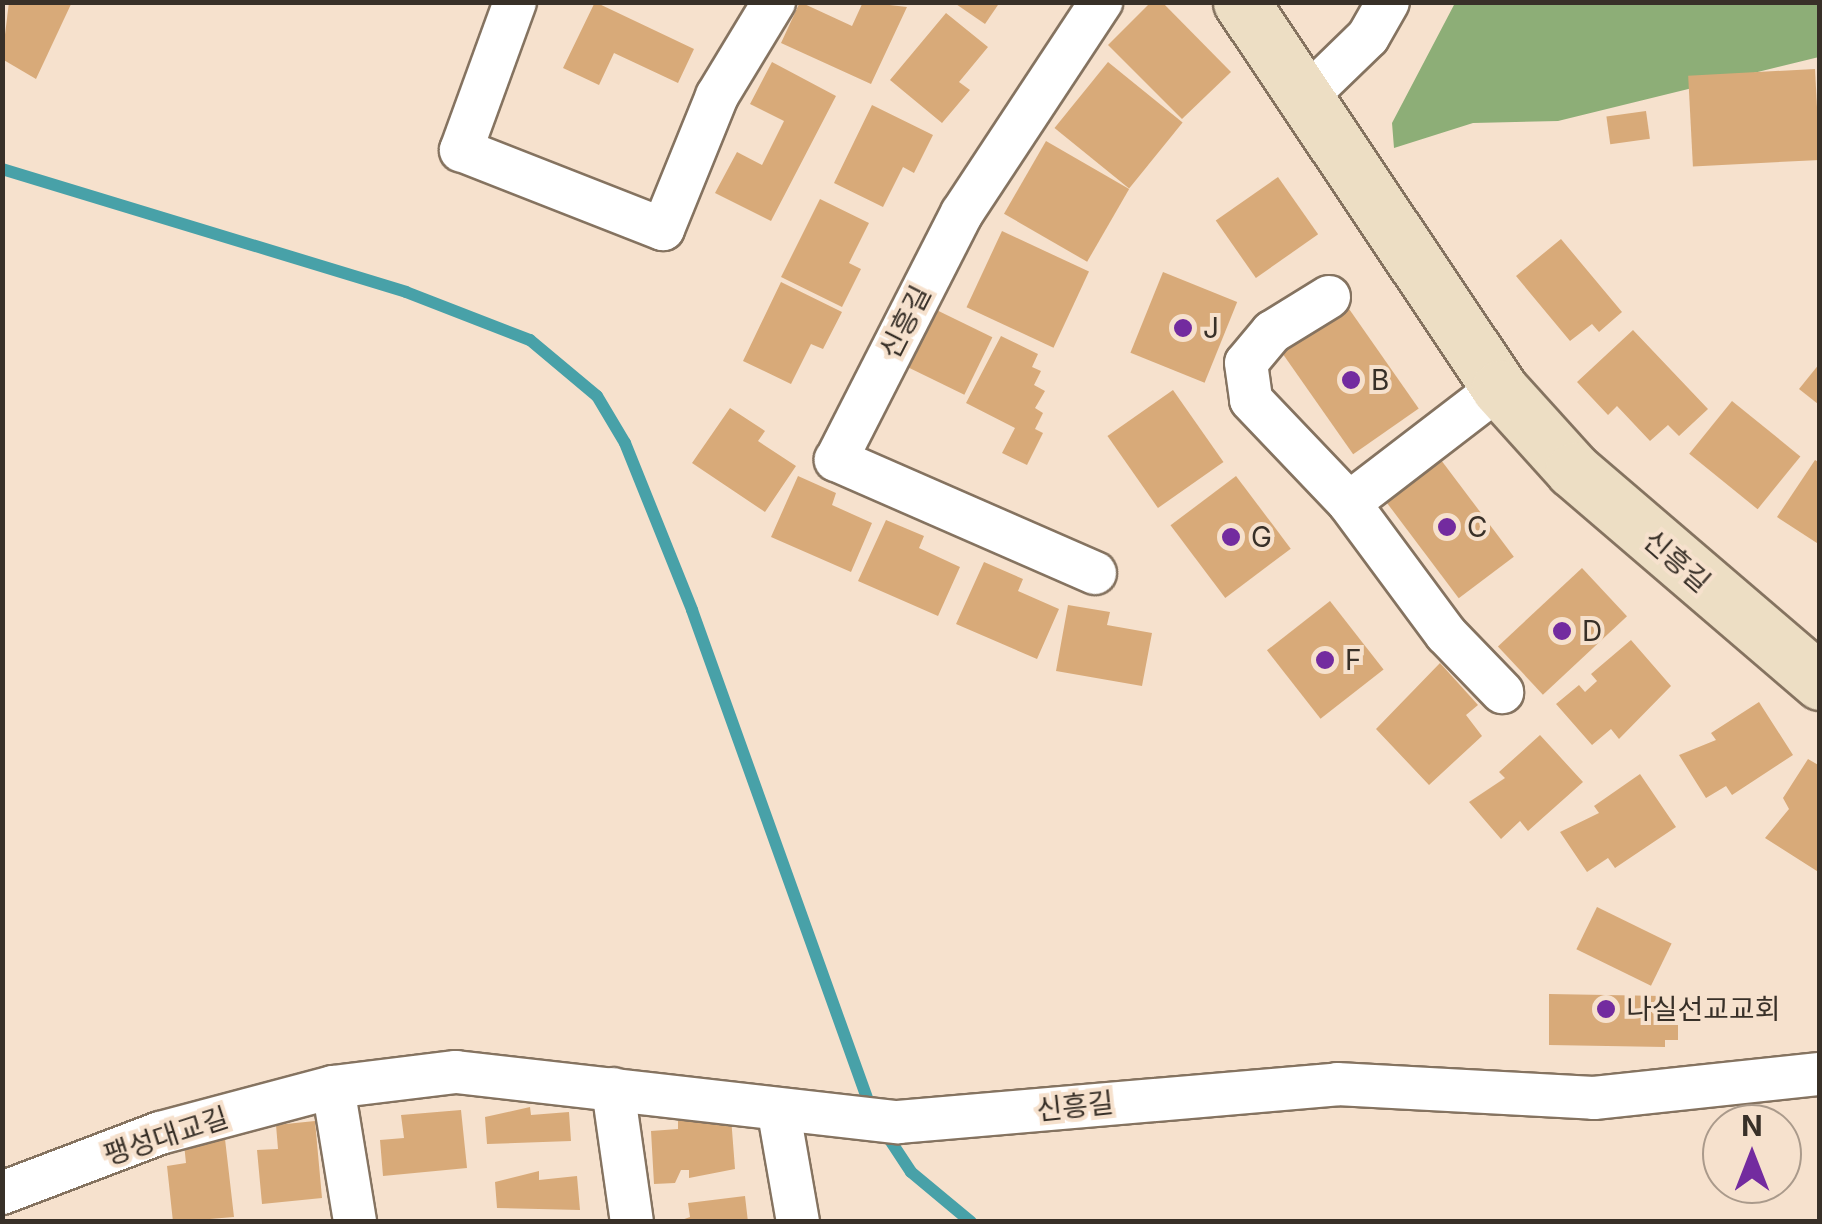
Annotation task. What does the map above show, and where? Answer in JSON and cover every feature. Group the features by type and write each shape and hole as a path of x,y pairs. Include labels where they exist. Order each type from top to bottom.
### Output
{"street":[{"path":"514,2 461,150 664,229 717,96 774,2"},
{"name":"신흥길","path":"1095,574 836,460 962,213 1101,2"},
{"name":"신흥길","path":"1240,2 1499,388 1573,470 1820,682"},
{"path":"1306,97 1368,37 1388,2"},
{"path":"1328,297 1272,332 1246,362 1251,400 1349,504 1446,634 1502,692"},
{"path":"1349,504 1499,388"},
{"name":"신흥길","path":"332,1087 456,1072 778,1113 884,1122 1336,1084 1594,1098 1820,1074"},
{"path":"332,1087 355,1222"},
{"name":"팽성대교길","path":"2,1194 160,1133 332,1087"},
{"path":"612,1089 632,1222"},
{"path":"778,1113 798,1222"}],"green space":[{"path":"1455,3 1819,3 1819,57 1558,121 1473,123 1394,148 1392,123"}],"building":[{"path":"9,2 72,2 36,79 2,59"},
{"path":"595,2 694,49 678,83 614,53 599,85 563,68"},
{"path":"800,2 852,26 863,2 907,7 871,84 781,43"},
{"path":"953,2 1000,2 985,24"},
{"path":"1151,2 1162,2 1231,72 1182,119 1108,45"},
{"path":"946,13 988,47 959,82 970,90 942,123 890,80"},
{"path":"772,62 836,96 771,221 715,193 737,152 762,165 784,121 750,104"},
{"path":"1108,62 1183,122 1129,188 1055,128"},
{"path":"1815,69 1820,160 1693,167 1688,76"},
{"path":"872,105 933,135 914,173 903,167 883,207 834,183"},
{"path":"1646,111 1650,139 1610,144 1606,117"},
{"path":"1046,141 1129,189 1087,262 1004,214"},
{"path":"1278,177 1318,234 1256,278 1216,221"},
{"path":"820,199 869,223 849,263 861,269 842,307 781,277"},
{"path":"1002,231 1089,272 1054,348 967,307"},
{"path":"1561,239 1622,312 1599,332 1592,324 1570,341 1516,276"},
{"name":"J","path":"1163,272 1237,302 1205,383 1130,353"},
{"path":"781,282 842,312 823,349 811,344 791,384 743,361"},
{"path":"916,300 992,337 964,395 888,358"},
{"name":"B","path":"1347,306 1419,408 1353,454 1281,352"},
{"path":"1633,330 1708,409 1679,436 1668,425 1650,441 1617,406 1608,415 1577,382"},
{"path":"1001,336 1038,354 1032,367 1041,371 1034,385 1045,391 1035,408 1043,413 1035,429 1043,433 1027,465 1002,453 1015,428 966,403"},
{"path":"1820,363 1820,401 1818,404 1799,389"},
{"path":"1173,390 1223,462 1158,508 1107,436"},
{"path":"1732,401 1800,456 1758,509 1689,454"},
{"path":"730,408 765,431 758,441 796,466 765,512 692,463"},
{"name":"C","path":"1438,456 1514,557 1459,598 1383,498"},
{"path":"1815,460 1820,463 1820,545 1777,517"},
{"path":"798,476 836,493 832,505 872,523 851,572 771,537"},
{"name":"G","path":"1236,476 1291,549 1225,598 1171,525"},
{"path":"886,520 924,536 919,548 960,567 938,616 858,581"},
{"path":"984,562 1023,579 1018,591 1059,609 1037,659 956,624"},
{"name":"D","path":"1582,568 1627,616 1543,695 1498,646"},
{"name":"F","path":"1330,601 1384,670 1321,719 1267,650"},
{"path":"1068,605 1110,612 1107,625 1152,633 1142,686 1056,671"},
{"path":"1631,640 1671,686 1619,739 1611,729 1592,745 1556,704 1579,685 1585,692 1597,681 1591,674"},
{"path":"1440,663 1478,705 1466,715 1482,736 1429,785 1376,729"},
{"path":"1759,702 1793,755 1732,795 1726,786 1706,798 1679,755 1716,740 1711,733"},
{"path":"1540,735 1583,782 1528,831 1520,821 1501,839 1469,802 1505,778 1499,772"},
{"path":"1808,759 1820,766 1820,873 1765,838 1789,809 1783,798"},
{"path":"1640,774 1676,827 1615,868 1608,858 1587,872 1560,832 1599,813 1594,806"},
{"path":"1597,907 1672,943 1651,986 1576,949"},
{"name":"나실선교교회","path":"1549,994 1663,996 1663,1023 1678,1023 1678,1040 1665,1040 1665,1047 1549,1045"},
{"path":"530,1107 531,1115 569,1112 571,1141 487,1144 485,1117"},
{"path":"461,1110 467,1168 383,1176 380,1140 404,1138 401,1115"},
{"path":"731,1117 735,1169 689,1178 689,1170 681,1170 675,1183 654,1184 651,1131 678,1129 678,1121"},
{"path":"315,1121 322,1198 262,1204 257,1150 278,1149 276,1125"},
{"path":"225,1139 234,1217 173,1222 167,1166 186,1163 184,1144"},
{"path":"539,1171 539,1180 577,1176 580,1210 497,1208 495,1182"},
{"path":"745,1196 748,1222 676,1222 690,1217 688,1203"}],"waterway":[{"path":"2,169 406,292 530,340 597,396 625,443 692,610 871,1109"},
{"path":"884,1131 911,1172 971,1222"}],"place":[{"name":"J","path":"1183,328"},
{"name":"B","path":"1351,380"},
{"name":"C","path":"1447,527"},
{"name":"G","path":"1231,537"},
{"name":"D","path":"1562,631"},
{"name":"F","path":"1325,660"},
{"name":"나실선교교회","path":"1606,1009"}]}
